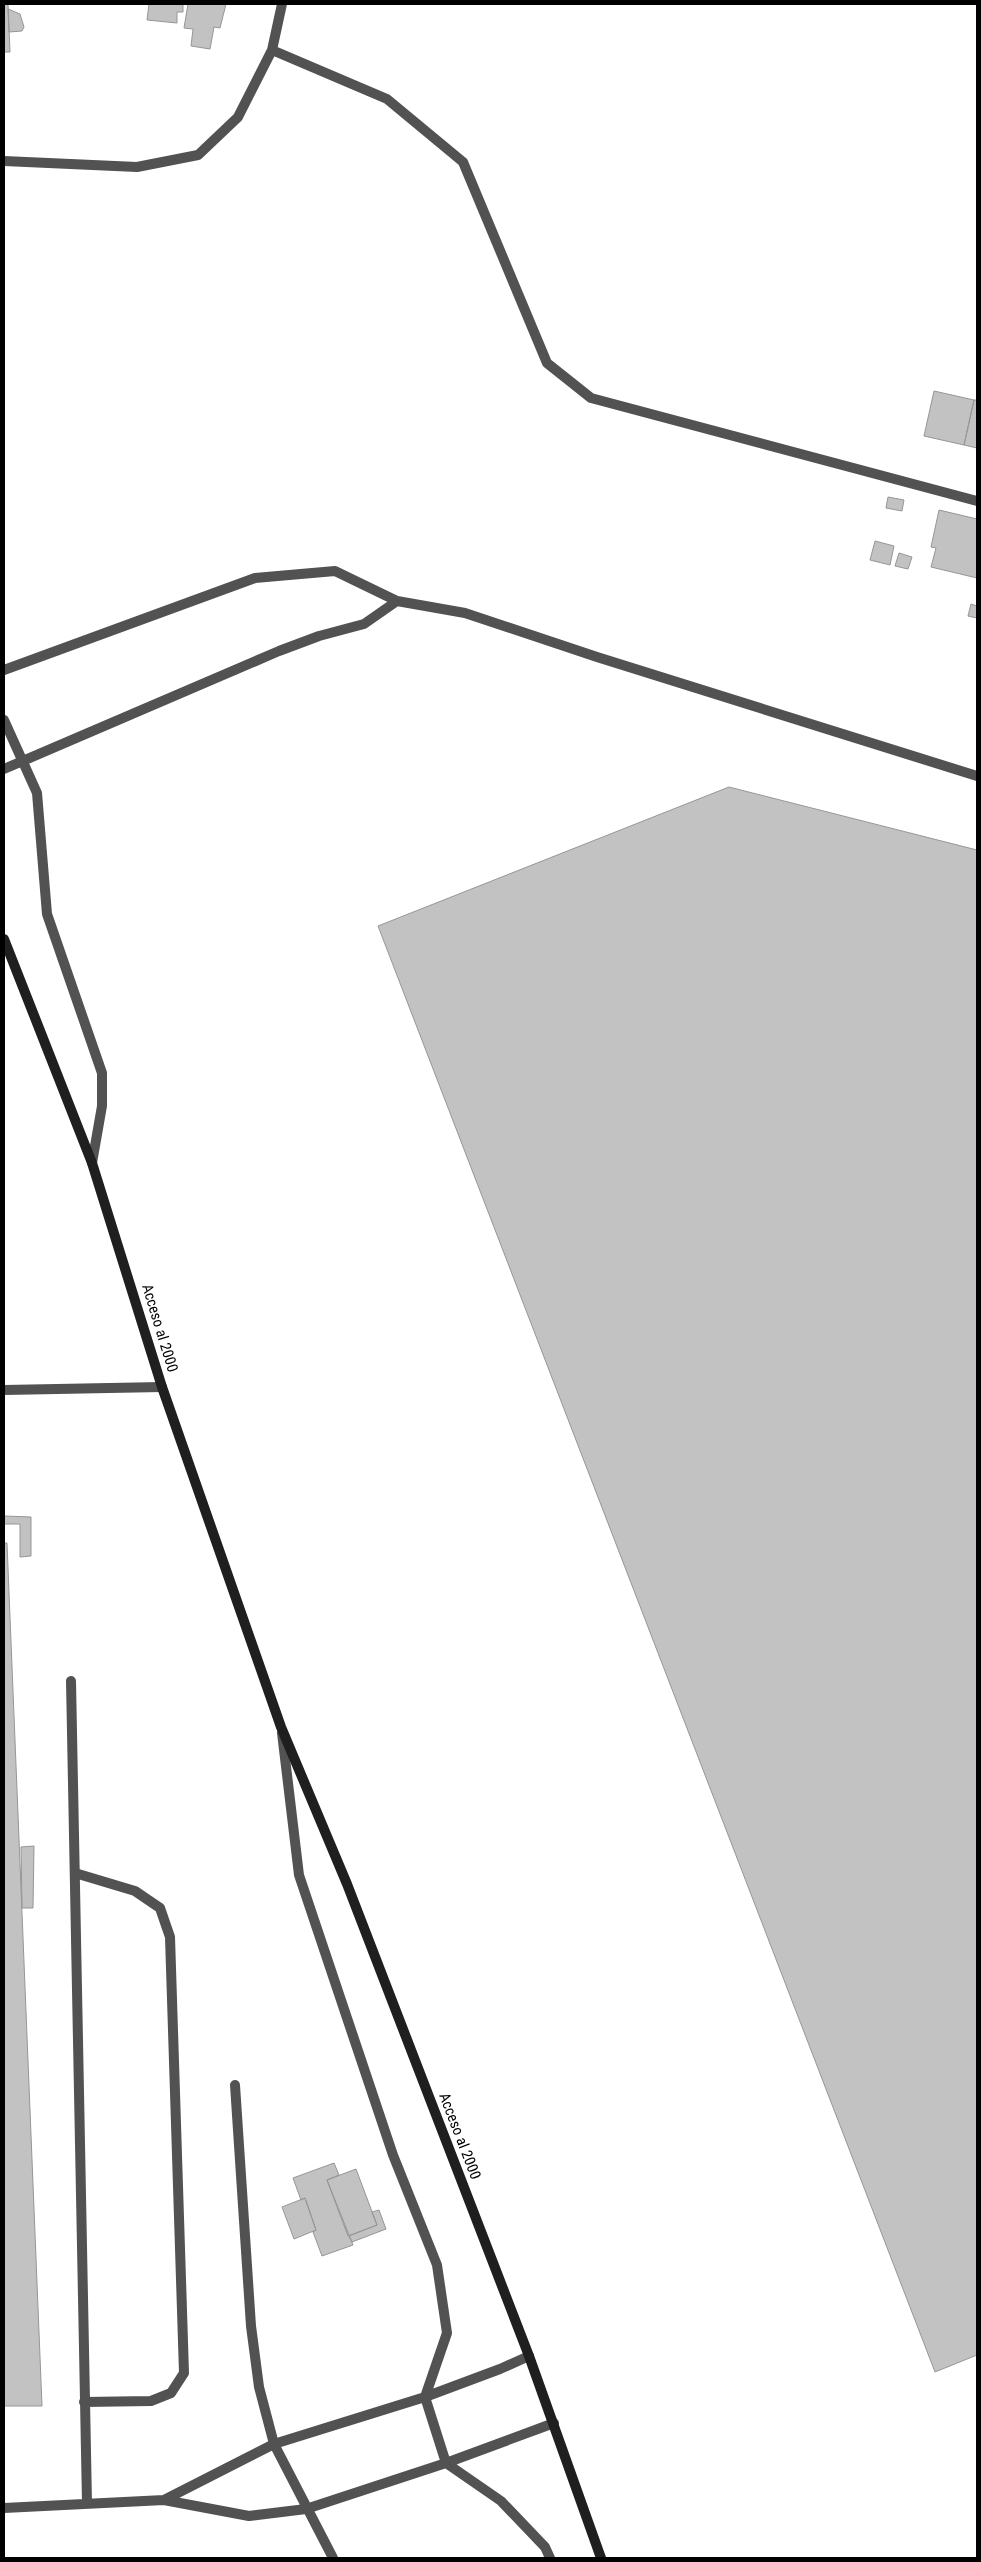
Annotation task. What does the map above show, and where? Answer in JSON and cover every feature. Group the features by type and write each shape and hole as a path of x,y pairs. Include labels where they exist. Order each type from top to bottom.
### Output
{"street":[{"path":"4,161 137,167 198,155 238,116 272,50 282,4"},
{"path":"272,50 388,99 463,162 547,363 591,398 977,501"},
{"path":"4,670 255,578 335,571 398,601 465,613 597,657 977,776"},
{"path":"4,769 279,651 319,636 364,624 398,601"},
{"path":"4,720 37,793 47,914 102,1073 102,1106 92,1163"},
{"name":"Acceso al 2000","path":"4,939 92,1163 162,1387 281,1727 347,1884 554,2424 601,2558"},
{"path":"4,1390 162,1387"},
{"path":"72,1681 87,2503"},
{"name":"Acceso al 2000","path":"281,1727 300,1876 392,2155 437,2265 447,2333 425,2397"},
{"path":"75,1874 136,1891 160,1908 170,1937 184,2373 171,2393 151,2401 84,2402"},
{"path":"235,2085 250,2326 259,2387 274,2444 333,2558"},
{"path":"164,2500 274,2444 425,2397 500,2369 528,2356"},
{"path":"425,2397 446,2463 501,2501 545,2547 550,2558"},
{"path":"4,2508 164,2500 249,2516 306,2509 446,2463 554,2424"}],"building":[{"path":"4,4 8,4 10,52 4,52"},
{"path":"149,4 183,4 183,12 177,12 177,23 147,20"},
{"path":"188,4 226,4 220,28 214,27 210,49 191,46 193,29 184,28"},
{"path":"8,9 20,14 24,27 22,31 9,32"},
{"path":"934,391 974,400 964,445 924,436"},
{"path":"974,400 977,400 977,448 964,445"},
{"path":"888,497 904,500 902,511 886,508"},
{"path":"939,510 977,519 977,578 931,567 936,548 931,547"},
{"path":"875,541 894,546 890,565 870,560"},
{"path":"899,553 912,557 908,569 895,566"},
{"path":"971,604 977,606 977,618 968,616"},
{"path":"729,787 977,850 977,2355 935,2372 378,926"},
{"path":"4,1516 31,1517 31,1556 20,1557 20,1524 4,1524"},
{"path":"4,1543 7,1543 42,2406 4,2406"},
{"path":"34,1846 33,1908 22,1908 21,1847"},
{"path":"334,2163 339,2175 327,2180 353,2245 322,2256 313,2232 316,2230 305,2198 301,2200 293,2178"},
{"path":"356,2169 377,2225 348,2236 327,2180"},
{"path":"305,2198 316,2230 294,2239 282,2207"},
{"path":"379,2210 386,2229 352,2242 349,2236 377,2225 372,2212"}]}
